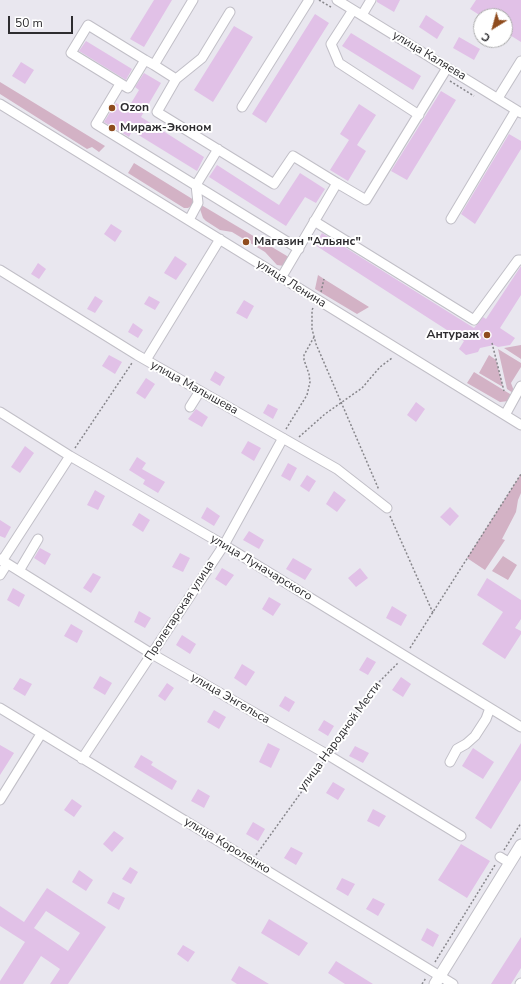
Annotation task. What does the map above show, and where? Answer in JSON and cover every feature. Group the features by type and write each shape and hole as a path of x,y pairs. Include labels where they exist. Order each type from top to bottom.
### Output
{"main road":[{"path":"435,976 521,846"}],"street":[{"path":"154,65 193,0"},
{"path":"242,107 309,0"},
{"name":"улица Каляева","path":"337,0 519,112"},
{"path":"362,15 371,0"},
{"path":"354,10 331,44 339,63 419,115"},
{"path":"230,12 202,58 176,79 157,112 274,184 293,156 366,200 448,68"},
{"path":"145,60 128,88 71,53 88,25 176,79"},
{"path":"498,98 521,61"},
{"path":"120,84 96,124 299,249"},
{"name":"улица Ленина","path":"0,104 521,425"},
{"path":"451,219 519,112"},
{"path":"188,220 198,203 196,185 218,150"},
{"path":"281,278 337,183"},
{"path":"314,221 474,320 518,260 521,260"},
{"path":"146,360 220,239"},
{"name":"улица Малышева","path":"0,270 137,355 337,469 387,508"},
{"path":"505,415 521,386"},
{"path":"190,408 200,391"},
{"name":"улица Луначарского","path":"0,412 70,456 224,545 521,727"},
{"name":"Пролетарская улица","path":"82,758 224,545 283,438"},
{"path":"0,575 3,561 70,456"},
{"path":"19,571 38,539"},
{"name":"улица Энгельса","path":"3,561 152,654 328,755 461,836"},
{"path":"450,762 457,749 466,744 475,736 486,719 490,708"},
{"path":"0,721 3,710"},
{"name":"улица Короленко","path":"3,710 251,861 435,976 453,984"},
{"path":"0,800 41,734"},
{"path":"500,857 510,863"}],"path":[{"path":"324,279 321,292 312,310 312,329 316,344 433,613"},
{"path":"283,438 300,404 307,395 310,382 304,355 314,337"},
{"path":"492,343 504,391"},
{"path":"70,456 137,355"},
{"path":"293,444 325,414 362,388 374,373 392,358"},
{"name":"улица Народной Мести","path":"251,861 328,755 374,686 405,656 521,474"},
{"path":"422,984 435,976 500,857 521,822"}],"shaded area":[{"path":"0,82 105,146 99,152 92,147 87,149 0,94"},
{"path":"134,163 194,200 191,206 184,208 128,173"},
{"path":"198,203 292,259 284,266 277,265 265,252 232,232 220,230 206,221 203,218"},
{"path":"318,275 369,307 357,314 315,289"},
{"path":"521,345 521,359 504,348"},
{"path":"498,349 521,363 521,367 511,383 514,391 513,393 507,389"},
{"path":"489,355 496,360 503,387 479,373"},
{"path":"474,372 515,397 509,401 500,402 467,383"},
{"path":"521,474 521,493 516,512 502,539 505,540 485,570 467,558"},
{"path":"503,556 517,565 508,580 492,571"}],"building":[{"path":"154,0 172,0 144,47 130,39"},
{"path":"377,0 400,0 394,12 377,2"},
{"path":"476,0 521,0 521,42 513,37 513,8 473,8 473,11 470,9"},
{"path":"315,14 329,23 266,123 252,114"},
{"path":"426,15 444,27 437,39 419,27"},
{"path":"234,26 253,37 213,102 194,90"},
{"path":"351,33 421,76 413,90 342,46"},
{"path":"459,37 473,45 473,48 480,49 474,60 453,48"},
{"path":"86,41 132,69 126,80 79,51"},
{"path":"21,62 34,70 25,84 12,76"},
{"path":"144,73 161,83 141,117 204,157 197,171 132,131 129,137 104,122 116,103 127,110 139,90 135,87"},
{"path":"441,91 456,100 407,180 391,171"},
{"path":"359,104 376,115 357,145 366,151 348,181 330,170 349,140 340,134"},
{"path":"509,134 521,141 521,149 475,224 461,214"},
{"path":"217,165 279,205 300,173 325,189 316,203 305,197 286,226 209,177"},
{"path":"111,224 122,231 115,242 104,234"},
{"path":"322,233 474,328 483,317 486,319 521,266 521,295 500,328 515,338 510,345 498,347 494,345 480,348 478,352 466,355 459,349 464,341 315,245"},
{"path":"175,256 187,264 176,280 164,273"},
{"path":"38,263 46,269 39,279 31,274"},
{"path":"95,296 103,301 95,313 87,309"},
{"path":"149,296 160,302 155,310 144,304"},
{"path":"244,300 254,306 247,319 236,313"},
{"path":"133,323 143,330 138,338 128,332"},
{"path":"109,355 122,362 115,374 102,366"},
{"path":"215,371 225,377 220,386 210,380"},
{"path":"146,378 155,384 145,399 136,393"},
{"path":"416,402 425,409 416,422 407,415"},
{"path":"268,404 278,409 273,419 263,413"},
{"path":"196,409 208,417 202,427 188,419"},
{"path":"248,441 261,448 254,461 241,453"},
{"path":"25,446 34,453 20,473 11,467"},
{"path":"137,457 146,463 142,469 165,482 158,493 143,484 145,480 129,470"},
{"path":"288,463 297,468 290,481 281,476"},
{"path":"307,475 316,481 309,492 300,486"},
{"path":"95,490 105,496 98,510 87,505"},
{"path":"334,491 346,500 337,512 326,504"},
{"path":"207,507 220,516 214,526 201,518"},
{"path":"450,507 459,516 450,526 440,517"},
{"path":"139,513 150,520 143,532 132,525"},
{"path":"0,520 11,527 5,538 0,536"},
{"path":"249,531 264,540 259,549 243,540"},
{"path":"40,548 51,554 45,565 34,558"},
{"path":"180,553 190,558 183,572 172,567"},
{"path":"293,558 312,569 305,580 286,569"},
{"path":"222,568 234,575 226,586 215,579"},
{"path":"360,568 368,578 356,587 348,578"},
{"path":"93,573 101,577 91,593 83,588"},
{"path":"487,578 521,600 521,619 515,628 521,631 521,634 505,659 482,644 503,612 477,595"},
{"path":"13,588 25,595 19,607 7,600"},
{"path":"269,597 281,604 273,616 262,609"},
{"path":"392,606 407,615 401,626 386,618"},
{"path":"139,611 151,618 145,628 134,622"},
{"path":"71,624 83,631 77,643 64,636"},
{"path":"182,635 196,644 190,654 176,645"},
{"path":"367,657 376,662 368,675 359,670"},
{"path":"242,664 255,672 246,686 234,678"},
{"path":"100,676 112,683 105,695 93,688"},
{"path":"401,677 411,684 403,697 392,690"},
{"path":"20,678 32,684 25,696 13,689"},
{"path":"167,683 174,688 165,701 158,696"},
{"path":"285,696 295,702 289,712 279,706"},
{"path":"214,710 226,717 219,729 207,722"},
{"path":"324,720 334,726 328,736 318,730"},
{"path":"268,743 280,749 271,768 259,762"},
{"path":"521,743 521,780 491,829 475,818"},
{"path":"0,745 14,753 0,775"},
{"path":"355,746 369,753 363,763 349,756"},
{"path":"473,748 494,762 483,779 462,766"},
{"path":"141,755 153,762 151,765 177,781 172,790 134,767"},
{"path":"333,782 345,789 338,800 326,793"},
{"path":"198,789 210,796 204,808 191,801"},
{"path":"72,799 82,806 74,817 64,810"},
{"path":"373,809 386,816 379,827 367,821"},
{"path":"253,822 265,829 258,841 246,834"},
{"path":"114,831 124,838 112,852 103,844"},
{"path":"461,844 490,861 467,898 438,880"},
{"path":"291,847 303,853 296,865 284,858"},
{"path":"130,867 138,872 131,884 122,879"},
{"path":"79,870 93,880 86,891 72,882"},
{"path":"342,878 355,884 348,896 336,889"},
{"path":"47,888 106,927 68,984 50,984 60,969 41,956 23,984 0,984 0,981 25,942 0,926 0,906 24,922","holes":["46,911 80,933 68,951 34,928"]},
{"path":"113,892 125,898 119,910 107,903"},
{"path":"373,898 385,904 378,916 366,909"},
{"path":"269,919 308,943 299,956 261,933"},
{"path":"427,928 439,935 433,947 421,940"},
{"path":"521,937 521,968 511,984 491,984"},
{"path":"183,945 195,952 188,962 177,954"},
{"path":"336,961 373,984 345,984 328,973"},
{"path":"239,966 269,984 237,984 231,980"}],"place":[{"name":"Ozon","path":"112,108"},
{"name":"Мираж-Эконом","path":"112,128"},
{"name":"Магазин \"Альянс\"","path":"246,242"},
{"name":"Антураж","path":"487,335"}]}
